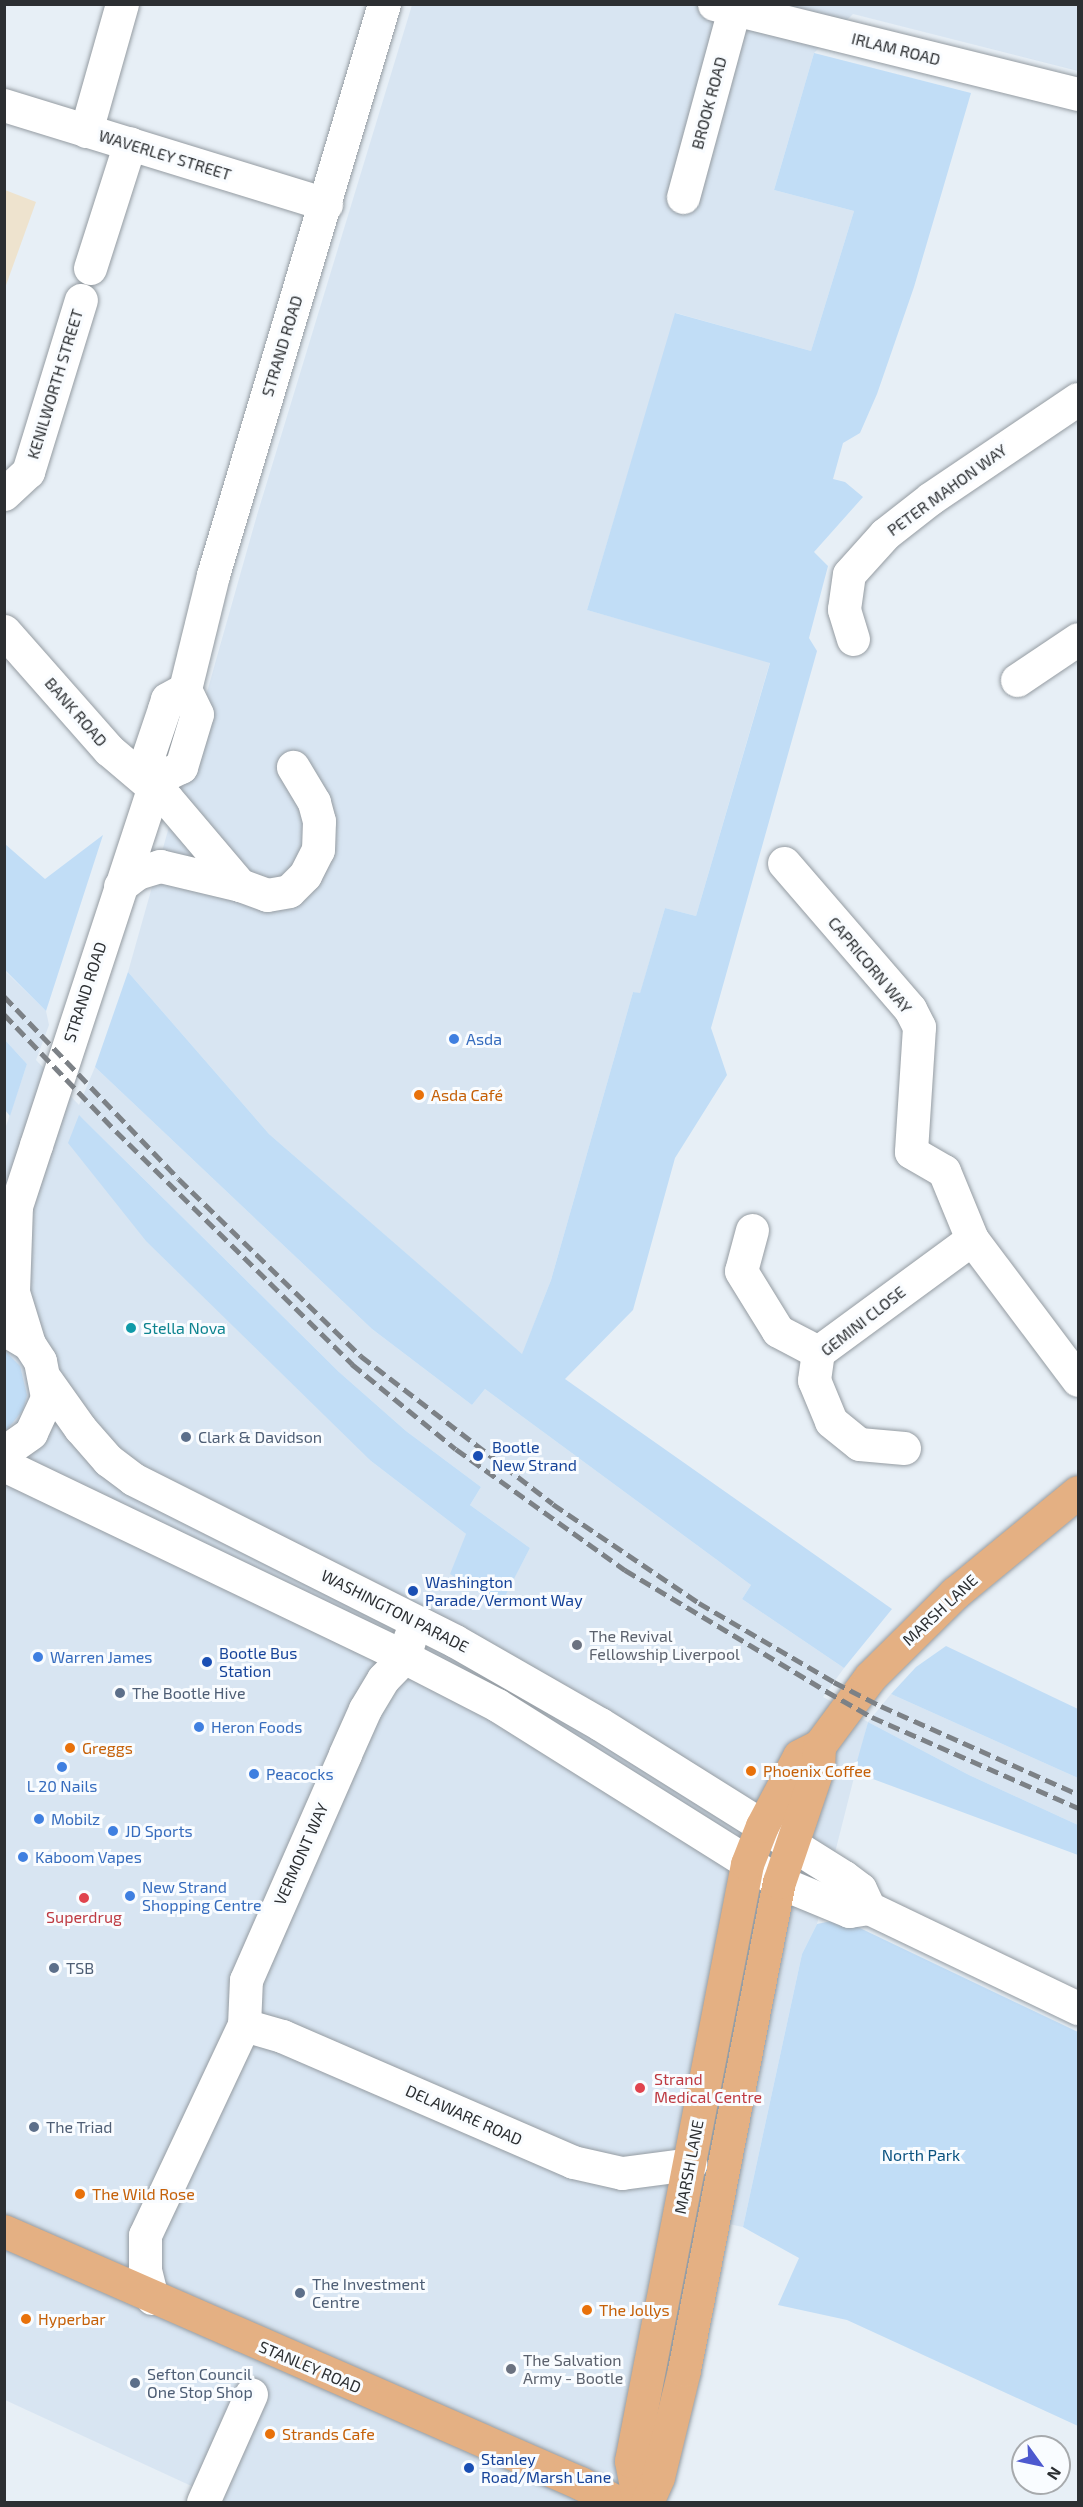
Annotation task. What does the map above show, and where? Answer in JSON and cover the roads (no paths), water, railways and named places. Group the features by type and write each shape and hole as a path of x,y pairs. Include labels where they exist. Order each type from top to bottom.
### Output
{"main road":[{"name":"MARSH LANE","path":"639,2502 631,2461 747,1864 762,1826 799,1756 819,1746 870,1677 927,1619 1078,1492"},
{"name":"MARSH LANE","path":"647,2502 658,2477 684,2370 779,1882 818,1767 819,1746"},
{"name":"STANLEY ROAD","path":"4,2231 152,2298 580,2483 617,2502"}],"street":[{"path":"86,131 122,4"},
{"name":"STRAND ROAD","path":"17,1337 10,1216 155,782 181,767 197,714 185,689 213,575 326,204 384,4"},
{"name":"IRLAM ROAD","path":"724,7 794,14 1078,94"},
{"name":"BROOK ROAD","path":"683,197 724,7"},
{"name":"WAVERLEY STREET","path":"4,105 326,204"},
{"path":"90,268 130,143"},
{"name":"KENILWORTH STREET","path":"4,494 28,472 81,300"},
{"name":"PETER MAHON WAY","path":"853,639 844,609 849,574 885,534 931,498 1078,399"},
{"name":"BANK ROAD","path":"4,632 109,750 155,782 240,885"},
{"path":"1017,680 1078,639"},
{"path":"120,886 137,873 160,866 240,885 267,895 289,891 305,875 318,850 319,821 314,802 293,767"},
{"name":"CAPRICORN WAY","path":"784,863 910,1009 919,1027 911,1152 944,1171 972,1239 1078,1380"},
{"path":"752,1230 741,1271 778,1331 818,1352"},
{"name":"GEMINI CLOSE","path":"904,1448 859,1444 831,1421 814,1380 818,1352 972,1239"},
{"name":"WASHINGTON PARADE","path":"17,1337 40,1361 46,1380 80,1428 108,1460 133,1479 416,1621 600,1724 860,1889 869,1908"},
{"path":"4,1452 19,1445 39,1422 47,1398 46,1380"},
{"path":"4,1465 404,1657 497,1706 779,1882 849,1911 869,1908 1078,2008"},
{"name":"VERMONT WAY","path":"152,2298 146,2269 145,2235 244,2025 246,1980 365,1708 383,1679 404,1657 416,1621"},
{"name":"DELAWARE ROAD","path":"244,2025 282,2036 573,2163 622,2173 690,2163"},
{"path":"203,2502 251,2394"}],"railway":[{"path":"4,996 179,1179 361,1356 553,1504 699,1603 834,1682 881,1706 1078,1794"},
{"path":"4,1014 116,1131 352,1364 456,1449 625,1570 826,1691 872,1717 1078,1808"}],"place":[{"name":"Asda","path":"454,1039"},
{"name":"Asda Café","path":"419,1095"},
{"name":"Stella Nova","path":"131,1328"},
{"name":"Clark & Davidson","path":"186,1437"},
{"name":"Bootle New Strand","path":"478,1456"},
{"name":"Washington Parade/Vermont Way","path":"413,1591"},
{"name":"The Revival Fellowship Liverpool","path":"577,1645"},
{"name":"Warren James","path":"38,1657"},
{"name":"Bootle Bus Station","path":"207,1662"},
{"name":"The Bootle Hive","path":"120,1693"},
{"name":"Heron Foods","path":"199,1727"},
{"name":"Greggs","path":"70,1748"},
{"name":"L 20 Nails","path":"62,1767"},
{"name":"Phoenix Coffee","path":"751,1771"},
{"name":"Peacocks","path":"254,1774"},
{"name":"Mobilz","path":"39,1819"},
{"name":"JD Sports","path":"113,1831"},
{"name":"Kaboom Vapes","path":"23,1857"},
{"name":"New Strand Shopping Centre","path":"130,1896"},
{"name":"Superdrug","path":"84,1898"},
{"name":"TSB","path":"54,1968"},
{"name":"Strand Medical Centre","path":"640,2088"},
{"name":"The Triad","path":"34,2127"},
{"name":"The Wild Rose","path":"80,2194"},
{"name":"The Investment Centre","path":"300,2293"},
{"name":"The Jollys","path":"587,2310"},
{"name":"Hyperbar","path":"26,2319"},
{"name":"The Salvation Army - Bootle","path":"511,2369"},
{"name":"Sefton Council One Stop Shop","path":"135,2383"},
{"name":"Strands Cafe","path":"270,2434"},
{"name":"Stanley Road/Marsh Lane","path":"469,2468"}],"park label":[{"name":"North Park","path":"921,2155"}]}
